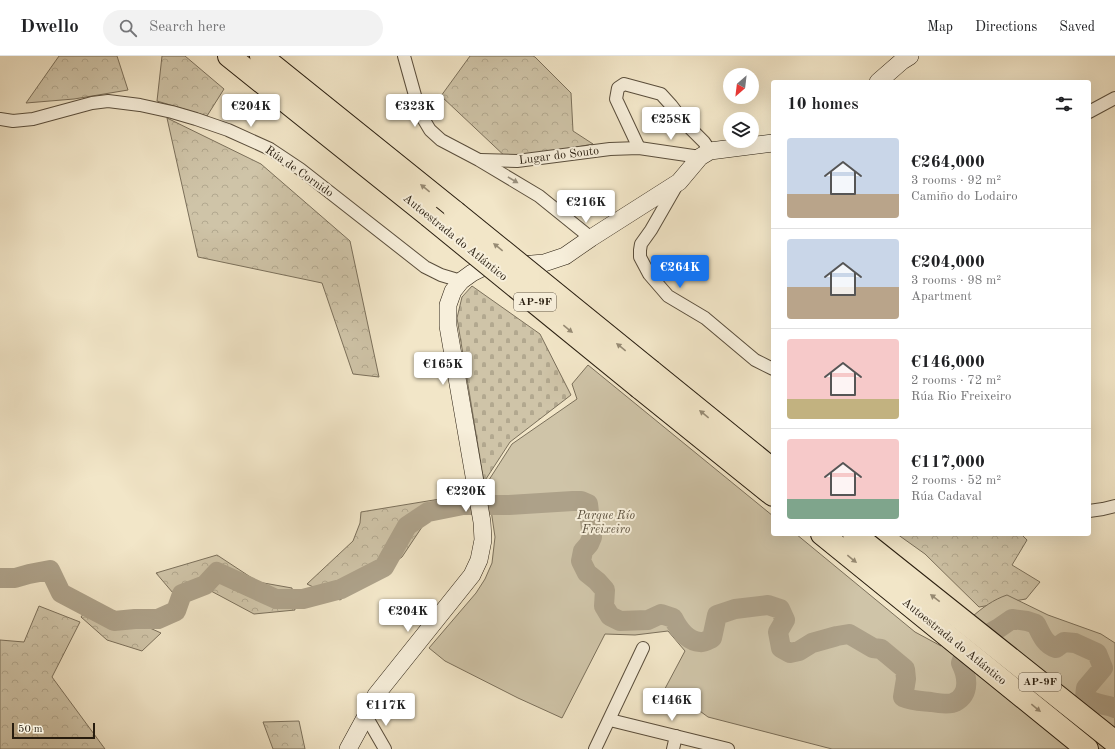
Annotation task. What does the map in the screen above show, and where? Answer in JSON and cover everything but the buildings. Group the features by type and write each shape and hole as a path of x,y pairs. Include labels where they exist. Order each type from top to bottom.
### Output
{"highway":[{"path":"220,56 410,202"},
{"name":"Autoestrada do Atlántico","path":"230,56 410,202 646,379"},
{"name":"Autoestrada do Atlántico","path":"261,56 455,212 646,379 728,447 763,470 771,490"},
{"path":"265,56 315,100"},
{"name":"Autoestrada do Atlántico","path":"824,536 1087,749"},
{"name":"Autoestrada do Atlántico","path":"857,536 1115,742"},
{"path":"965,622 1038,672 1115,733"}],"street":[{"path":"404,56 416,99 424,120 430,130 440,140 479,160 539,196 591,238"},
{"path":"880,80 902,58"},
{"path":"638,148 616,99 618,88 624,84 661,94 684,122 704,142 705,154"},
{"path":"1091,111 1115,98"},
{"name":"Rúa de Cornido","path":"0,119 13,121 33,119 92,103 108,101 172,112 228,130 270,149 300,169 425,267 441,276 461,281"},
{"path":"771,144 705,154 679,182 651,230 641,244 640,250 640,257 649,274 668,296 705,318 755,360 771,368"},
{"name":"Lugar do Souto","path":"479,160 517,161 610,149 638,148 705,154"},
{"path":"349,748 376,695 472,574 479,560 483,540 482,522 448,326 448,305 453,291 461,281 472,272 482,268 544,263 565,256 679,182"},
{"path":"1091,511 1115,506"},
{"path":"595,749 643,648"},
{"path":"366,716 385,749"},
{"path":"610,720 728,749"},
{"path":"673,749 676,736"}],"green space":[{"path":"59,56 117,56 128,90 74,99 26,103"},
{"path":"162,56 185,56 224,89 207,116 157,101"},
{"path":"470,56 535,57 571,93 573,131 593,144 509,160 441,96"},
{"path":"167,118 261,164 350,241 379,377 353,374 322,283 198,257"},
{"path":"472,286 540,334 571,395 510,442 484,482 457,318 462,297"},
{"name":"Parque Río Freixeiro","path":"588,365 771,514 771,536 798,536 915,632 941,646 980,610 997,599 1007,595 1048,615 1101,634 1115,643 1115,749 832,749 708,717 693,706 660,698 685,651 668,631 635,635 605,634 562,718 518,698 445,661 429,648 476,593 485,579 492,563 495,537 487,483 512,444 577,399 572,384"},
{"path":"464,495 467,509 428,518 402,557 340,600 307,584 353,541 360,523 361,512"},
{"path":"900,536 1023,536 1027,540 1012,565 1040,582 1026,599 979,607 925,554"},
{"path":"217,555 258,582 292,588 295,610 254,614 211,591 173,593 156,573"},
{"path":"92,602 161,633 142,651 107,640 81,617"},
{"path":"39,606 80,622 52,677 105,749 0,749 0,640 24,642"},
{"path":"299,721 305,749 273,749 263,722"}],"waterway":[{"path":"0,578 15,578 50,570 61,593 114,621 158,619 176,611 182,594 205,585 217,572 276,599 303,599 341,589 384,567 407,526 428,512 463,505 509,505 581,501 588,504 592,537 589,544 583,551 581,561 587,573 605,590 604,606 610,616 620,621 648,620 661,614 673,618 680,630 687,637 695,641 703,642 712,638 717,615 735,609 768,605 780,609 785,620 778,632 781,648 790,653 799,651 812,643 849,634 873,648 881,649 905,669 906,679 903,697 917,701 947,704 955,702 964,694 966,689 966,679 961,663 964,655 979,639 1012,619 1027,621 1036,624 1044,639 1052,647 1056,648 1064,642 1075,643 1097,653 1103,668 1086,688 1085,697 1096,703 1115,708"}]}
